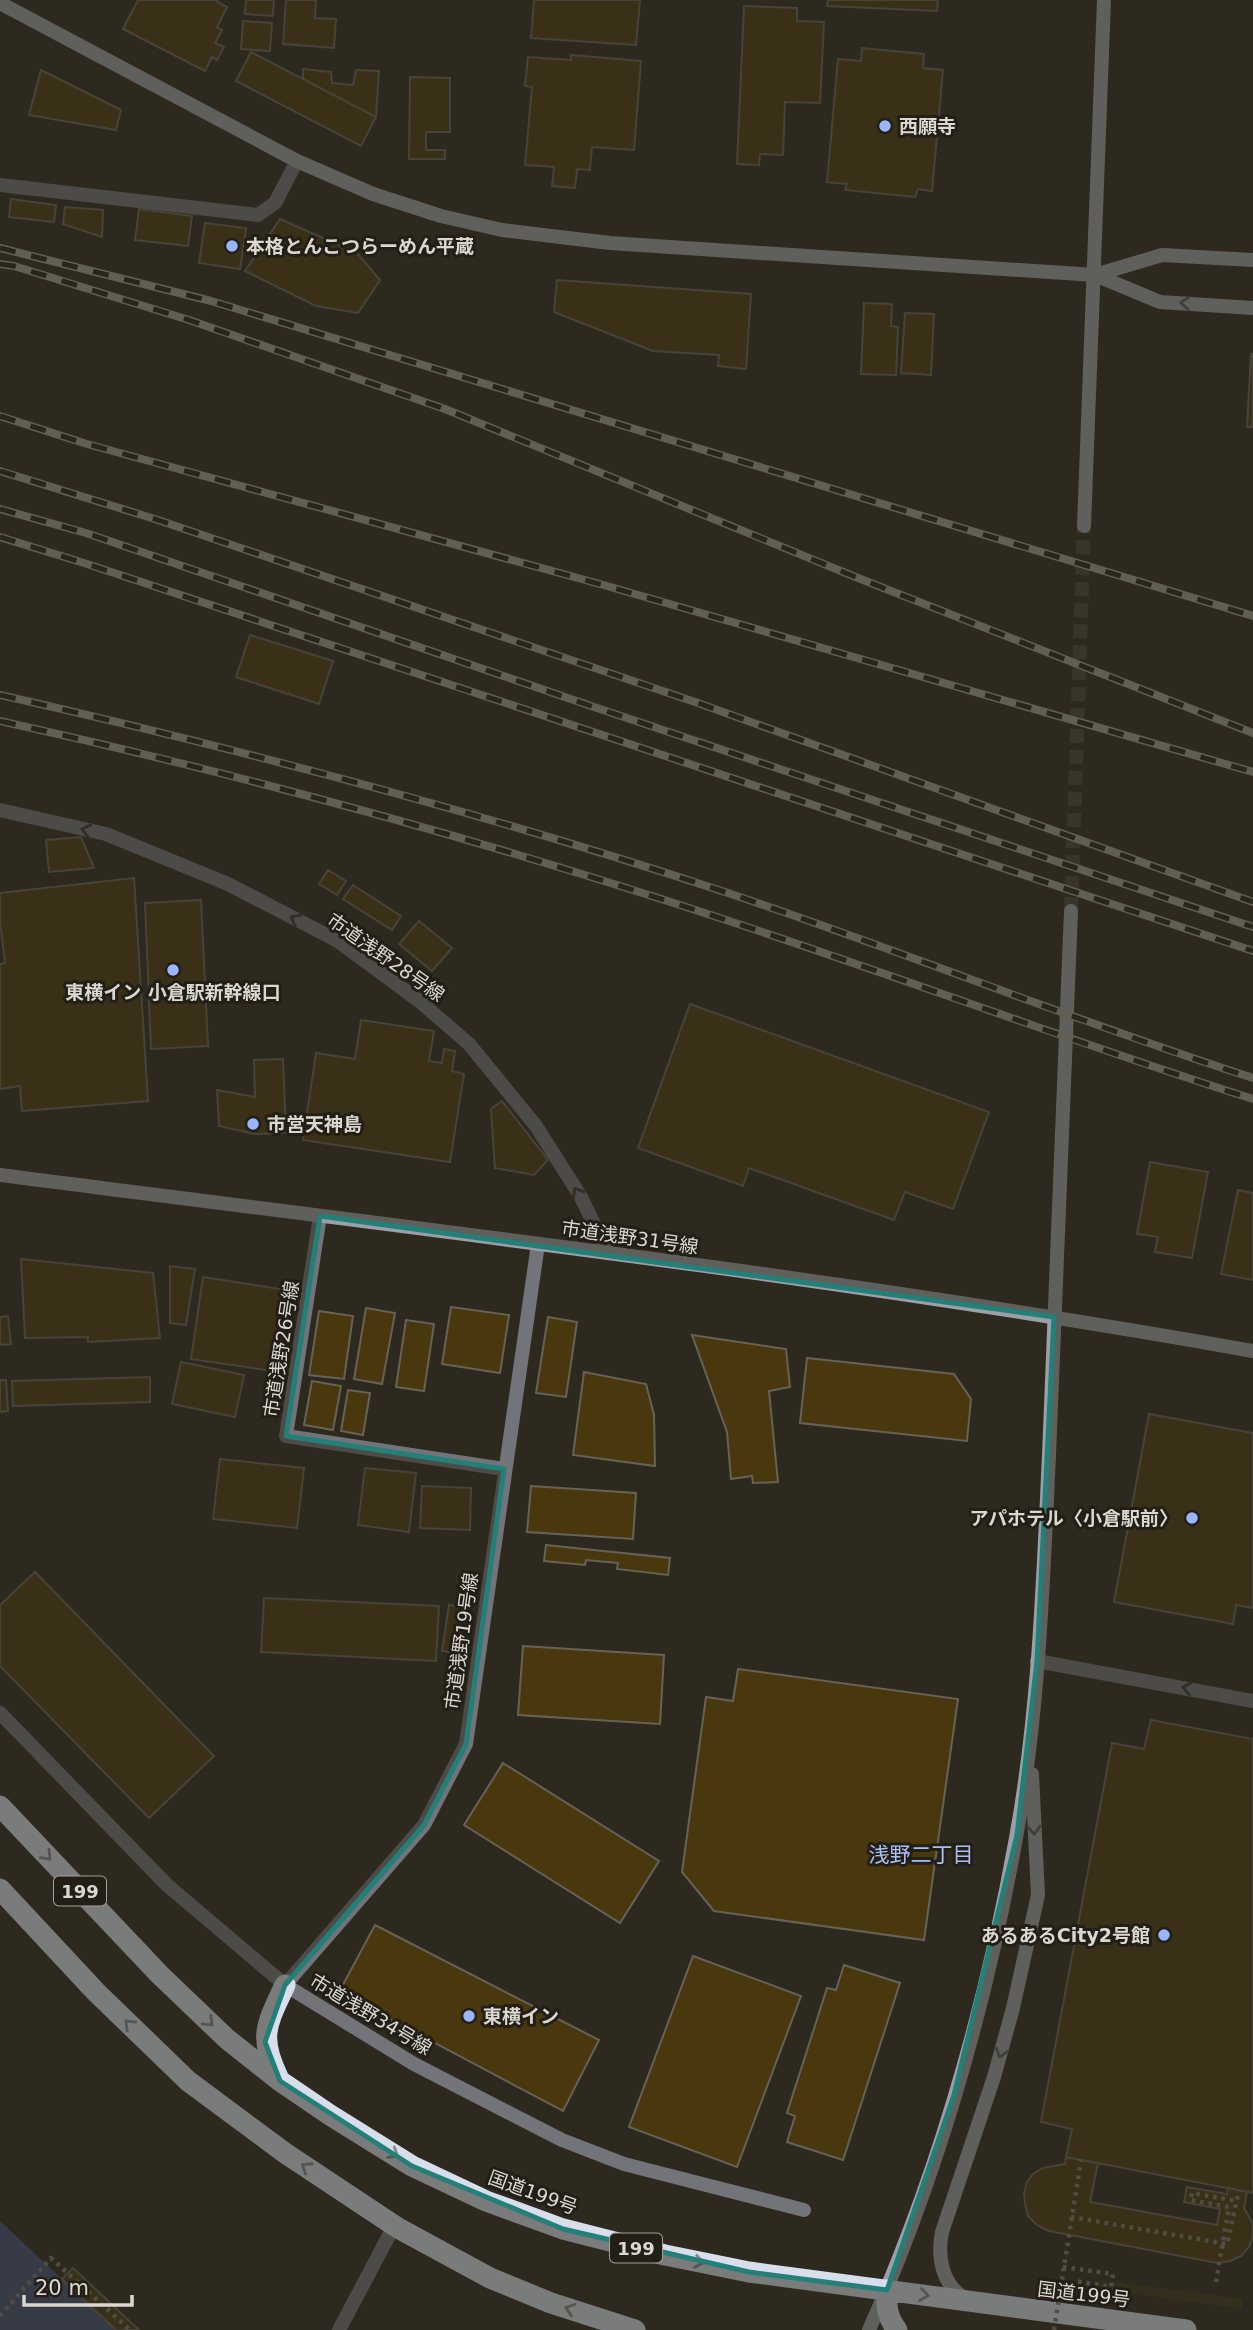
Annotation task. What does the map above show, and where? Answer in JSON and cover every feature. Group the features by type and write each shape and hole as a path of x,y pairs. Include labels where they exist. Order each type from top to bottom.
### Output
{"highway":[{"name":"国道199号","path":"0,1807 170,1984 227,2039 280,2081 330,2115 412,2166 486,2201 562,2229 665,2255 749,2272 1186,2330"},
{"name":"199","path":"0,1889 96,1992 188,2081 285,2153 394,2226 490,2278 551,2303 635,2330"},
{"path":"280,2081 265,2042 269,2019 285,1985"},
{"path":"887,2290 886,2307 897,2330"}],"street":[{"path":"1084,526 1104,0"},
{"path":"0,3 297,161 373,194 441,216 502,230 610,243 1095,275 1160,302 1253,308"},
{"path":"0,185 258,215 275,203 297,161"},
{"path":"1095,275 1162,255 1253,260"},
{"name":"市道浅野28号線","path":"0,810 106,834 228,884 338,941 418,999 469,1044 536,1126 581,1198 608,1253"},
{"path":"869,2330 922,2200 981,1999 1017,1835 1037,1661 1071,911"},
{"name":"市道浅野31号線","path":"0,1175 608,1253 1054,1317 1253,1352"},
{"name":"市道浅野26号線","path":"320,1216 286,1436 504,1469"},
{"name":"市道浅野19号線","path":"285,1985 424,1825 466,1744 537,1244"},
{"path":"1037,1661 1253,1700"},
{"name":"市道浅野34号線","path":"0,1713 167,1885 285,1985 414,2064 562,2140 624,2164 804,2210"},
{"path":"974,2302 954,2291 944,2273 939,2246 1007,2031 1038,1895 1030,1738"},
{"path":"339,2330 394,2226"}],"path":[{"path":"1054,2330 1081,2160"},
{"path":"1071,2217 1227,2244 1239,2190"},
{"path":"1216,2282 1229,2207 1190,2200 1192,2193 1237,2201"},
{"path":"0,2315 51,2258 130,2330"},
{"path":"1063,2267 1113,2274 1111,2287 1076,2281"}],"highlighted area":[{"path":"320,1216 1054,1317 1037,1661 1017,1835 954,2095 887,2290 749,2272 563,2229 412,2166 280,2081 265,2042 285,1985 424,1825 466,1744 504,1469 286,1436"}],"shaded area":[{"path":"1101,2280 1243,2299 1242,2309 1100,2289"}],"water":[{"path":"0,2221 116,2330 0,2330"}],"building":[{"path":"138,0 218,0 217,2 227,7 217,27 222,30 215,43 224,47 217,60 212,57 205,71 123,29"},
{"path":"246,0 274,0 273,16 245,14"},
{"path":"286,0 316,0 315,18 336,19 334,48 283,44"},
{"path":"534,0 640,0 636,45 531,38"},
{"path":"828,0 938,0 937,11 827,6"},
{"path":"744,6 797,8 797,21 824,22 820,103 785,102 783,155 760,154 759,165 737,164"},
{"path":"243,21 272,23 270,51 241,49"},
{"name":"西願寺","path":"862,48 924,54 923,68 943,70 932,191 918,189 915,197 845,190 847,184 827,182 838,59 861,61"},
{"path":"251,52 376,117 361,146 236,81"},
{"path":"571,55 641,61 634,150 592,147 590,170 577,169 575,188 552,186 554,167 525,165 532,87 525,86 528,57 571,60"},
{"path":"303,69 331,72 332,83 353,85 356,70 379,71 376,117 303,79"},
{"path":"41,70 121,110 116,130 29,115"},
{"path":"410,77 450,78 450,132 426,132 426,150 445,150 445,159 409,159"},
{"path":"11,199 56,205 54,222 9,217"},
{"path":"65,207 103,210 102,237 63,224"},
{"path":"139,209 192,216 188,246 135,240"},
{"path":"280,219 357,253 380,280 358,313 316,306 245,271"},
{"path":"205,223 246,228 240,269 199,263"},
{"path":"557,280 751,294 746,369 718,366 719,355 653,351 554,312"},
{"path":"864,303 892,304 891,326 898,327 896,375 861,374"},
{"path":"905,313 934,314 931,375 901,373"},
{"path":"1251,354 1253,427 1247,427"},
{"path":"250,635 333,661 319,704 236,677"},
{"path":"81,837 94,868 49,872 46,840"},
{"path":"328,870 346,881 337,895 319,884"},
{"path":"134,878 148,1101 22,1111 20,1086 0,1089 0,964 5,963 0,893"},
{"path":"353,885 401,916 392,930 343,899"},
{"path":"201,900 208,1046 151,1049 145,903"},
{"path":"419,921 452,948 432,971 399,944"},
{"path":"690,1004 989,1112 953,1209 905,1192 894,1220 749,1168 743,1186 638,1148"},
{"path":"361,1020 434,1031 429,1061 442,1063 444,1049 455,1051 452,1071 464,1074 450,1162 303,1140 316,1053 355,1059"},
{"path":"283,1059 286,1133 255,1134 219,1126 217,1090 255,1097 254,1060"},
{"path":"502,1101 548,1160 534,1175 495,1168 491,1109"},
{"path":"1150,1162 1208,1172 1192,1258 1155,1252 1158,1237 1137,1234"},
{"path":"1238,1190 1253,1193 1253,1280 1221,1274"},
{"path":"21,1259 153,1273 160,1338 88,1342 88,1337 25,1338"},
{"path":"170,1266 195,1269 186,1325 170,1323"},
{"path":"203,1277 293,1291 280,1372 191,1359"},
{"path":"451,1307 509,1315 500,1373 442,1364"},
{"path":"366,1308 395,1313 382,1384 354,1379"},
{"path":"319,1311 353,1316 344,1379 309,1375"},
{"path":"8,1316 11,1344 0,1345 0,1317"},
{"path":"548,1317 577,1322 566,1397 536,1393"},
{"path":"406,1320 434,1324 424,1391 396,1387"},
{"path":"692,1335 786,1349 790,1387 769,1391 778,1482 753,1483 752,1476 731,1479 727,1432"},
{"path":"807,1358 954,1374 971,1399 967,1441 800,1423"},
{"path":"181,1362 244,1375 235,1417 172,1404"},
{"path":"584,1372 646,1384 654,1415 655,1466 573,1455"},
{"path":"150,1377 150,1402 13,1406 12,1381"},
{"path":"0,1380 6,1380 8,1411 0,1412"},
{"path":"312,1381 341,1386 333,1430 304,1425"},
{"path":"348,1390 370,1393 363,1435 341,1431"},
{"name":"アパホテル〈小倉駅前〉","path":"1149,1414 1253,1433 1253,1608 1236,1605 1233,1624 1114,1602"},
{"path":"220,1459 304,1468 297,1528 213,1519"},
{"path":"365,1468 416,1473 409,1532 358,1525"},
{"path":"422,1486 471,1488 470,1530 420,1528"},
{"path":"531,1486 636,1493 633,1539 527,1532"},
{"path":"546,1545 670,1558 668,1575 617,1569 618,1563 586,1560 585,1565 544,1561"},
{"path":"35,1572 214,1756 149,1818 0,1666 0,1605"},
{"path":"264,1598 439,1606 436,1661 261,1652"},
{"path":"449,1605 463,1607 455,1653 442,1651"},
{"path":"523,1646 664,1655 660,1724 518,1715"},
{"path":"738,1669 958,1699 924,1940 714,1911 682,1872 706,1697 733,1701"},
{"name":"あるあるCity2号館","path":"1151,1720 1253,1739 1253,2193 1066,2157 1072,2129 1041,2122 1112,1743 1144,1749"},
{"path":"503,1763 659,1861 620,1923 464,1825"},
{"name":"東横イン","path":"375,1925 599,2040 563,2111 339,1992"},
{"path":"693,1956 801,1996 737,2167 629,2127"},
{"path":"844,1965 900,1983 843,2160 787,2142 795,2116 787,2113 827,1988 836,1990"},
{"path":"1066,2157 1098,2163 1090,2202 1217,2225 1220,2209 1184,2202 1187,2187 1227,2194 1228,2188 1247,2192 1244,2208 1253,2224 1249,2247 1241,2256 1217,2263 1049,2231 1028,2216 1024,2193 1033,2174 1043,2168 1065,2164"},
{"path":"73,2268 139,2330 116,2330 62,2279"}],"tunnel":[{"path":"1071,911 1084,526"}],"railway":[{"path":"0,248 211,301 1253,616"},
{"path":"0,264 189,320 445,409 858,578 1253,733"},
{"path":"0,416 87,444 607,586 1253,772"},
{"path":"0,471 158,520 698,703 1253,902"},
{"path":"0,509 86,533 597,708 1253,927"},
{"path":"0,537 1253,951"},
{"path":"0,695 365,785 636,863 1253,1078"},
{"path":"0,721 183,764 364,811 634,890 1253,1099"}],"place":[{"name":"西願寺","path":"885,126"},
{"name":"本格とんこつらーめん平蔵","path":"232,246"},
{"name":"東横イン 小倉駅新幹線口","path":"173,970"},
{"name":"市営天神島","path":"253,1124"},
{"name":"アパホテル〈小倉駅前〉","path":"1192,1518"},
{"name":"あるあるCity2号館","path":"1164,1935"},
{"name":"東横イン","path":"469,2016"}],"district":[{"name":"浅野二丁目","path":"921,1855"}]}
